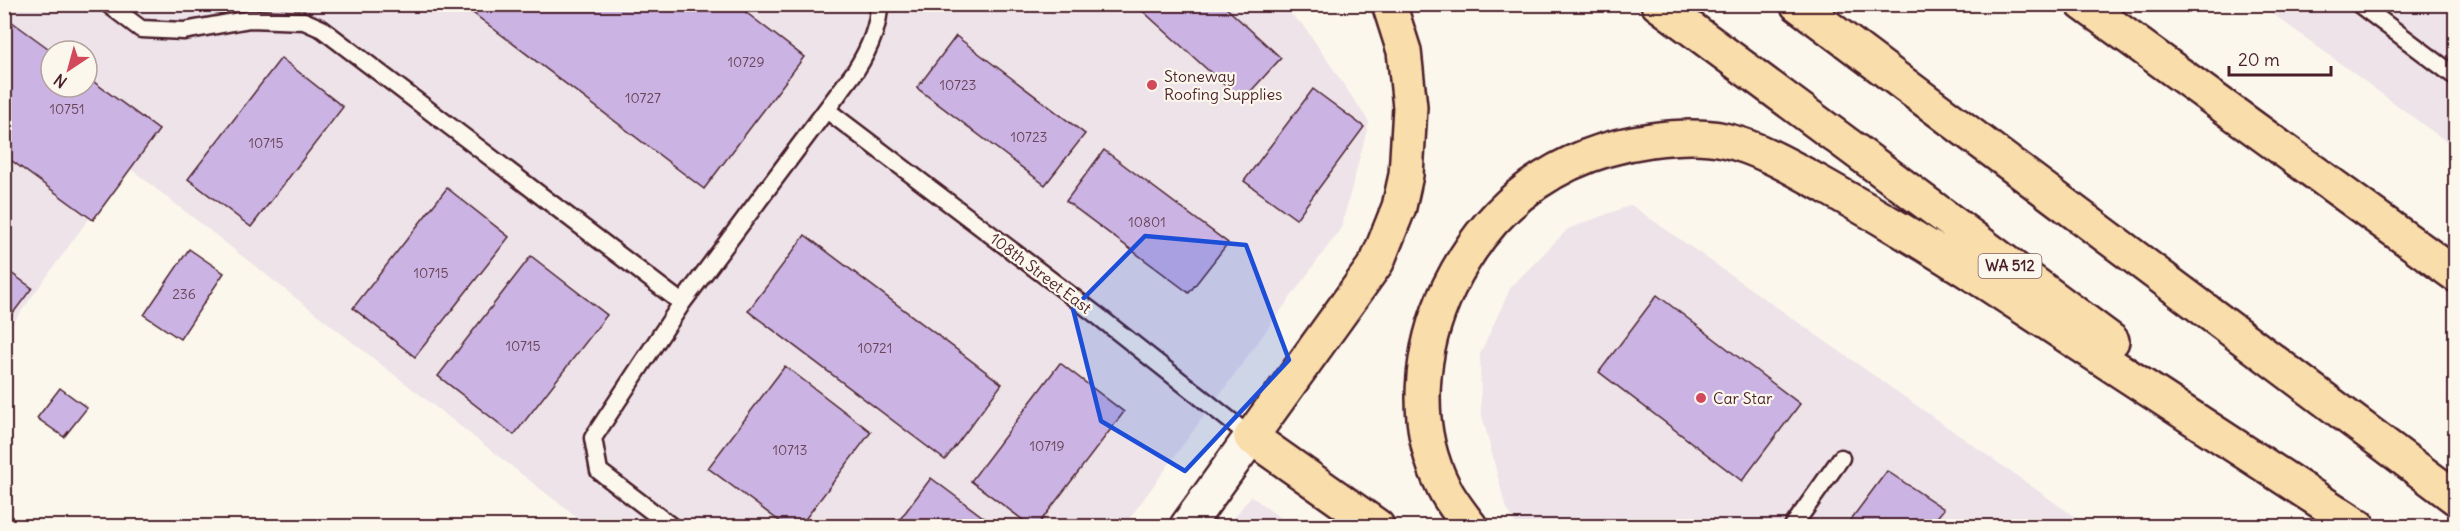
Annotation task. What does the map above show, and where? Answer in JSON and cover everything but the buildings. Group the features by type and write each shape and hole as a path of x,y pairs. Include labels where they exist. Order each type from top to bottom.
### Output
{"main road":[{"path":"1377,526 1251,437 1377,261 1400,207 1406,175 1410,107 1404,51 1389,4"},
{"name":"WA 512","path":"1658,4 2360,526"},
{"path":"1797,4 2456,498"},
{"path":"2083,4 2456,275"},
{"path":"1470,526 1441,482 1434,465 1423,421 1425,370 1430,341 1448,290 1472,246 1489,224 1533,183 1560,168 1608,147 1676,138 1723,140 1759,153 1803,174 1906,231 2360,526"}],"street":[{"path":"1187,526 1251,437"}],"lane":[{"path":"108,4 141,29 184,31 250,19 303,21 322,29 682,303"},
{"path":"671,526 599,471 593,438 682,303 828,111 868,51 879,14 879,4"},
{"path":"2360,4 2456,77"},
{"name":"108th Street East","path":"828,111 1098,316 1251,437"},
{"path":"1793,526 1841,459"}],"highlighted area":[{"path":"1145,236 1246,245 1289,360 1185,471 1101,421 1073,309"}],"shaded area":[{"path":"5,5 1280,5 1304,26 1369,122 1341,228 1124,526 588,526 127,166 5,334"},
{"path":"2261,5 2455,5 2455,148"},
{"path":"1631,205 2088,526 1517,526 1505,505 1481,411 1480,354 1511,287 1568,229"},
{"path":"1251,496 1291,526 1228,526"}],"place":[{"name":"Stoneway Roofing Supplies","path":"1152,85"},
{"name":"Car Star","path":"1701,398"}]}
